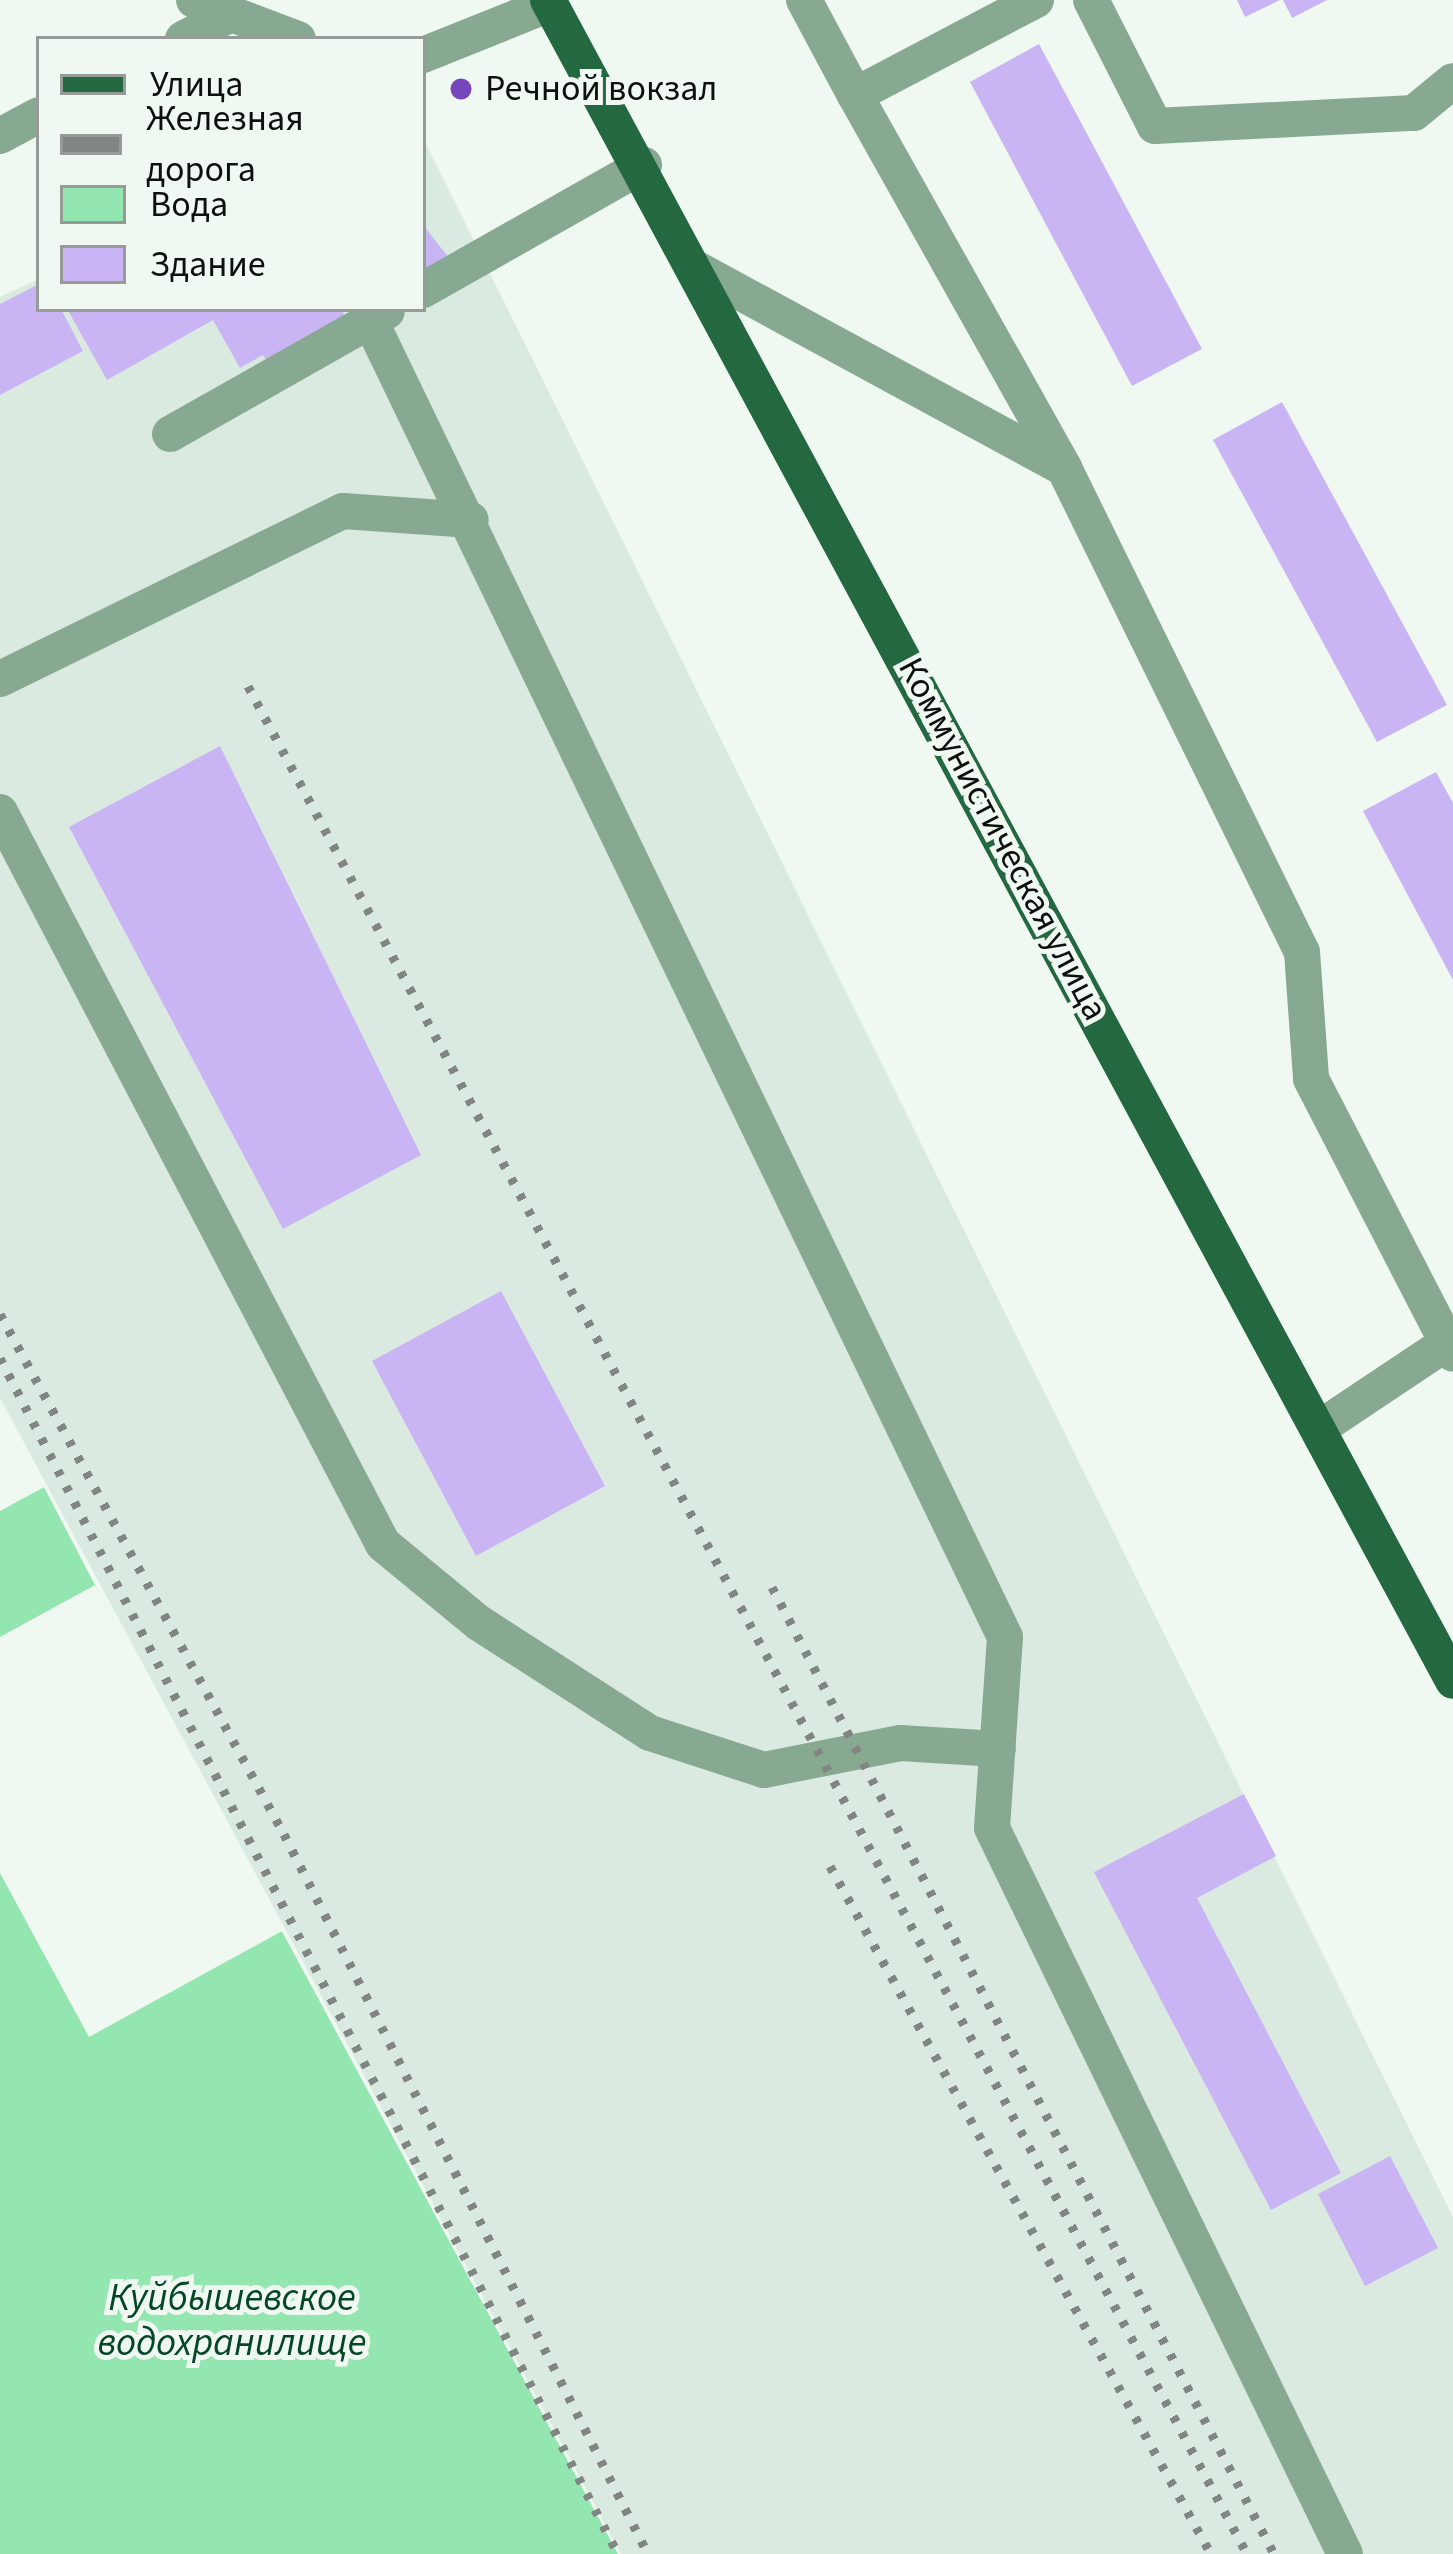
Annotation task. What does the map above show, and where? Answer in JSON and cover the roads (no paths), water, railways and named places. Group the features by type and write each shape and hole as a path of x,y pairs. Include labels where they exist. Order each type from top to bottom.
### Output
{"main road":[{"name":"Коммунистическая улица","path":"549,2 644,165 1453,1681"}],"street":[{"path":"804,0 1064,468 1302,952 1311,1079 1450,1348 1318,1429"},
{"path":"855,95 1036,0"},
{"path":"1091,0 1155,126 1414,112 1453,81"},
{"path":"426,54 549,2"},
{"path":"186,36 210,8 289,36"},
{"path":"0,136 36,117"},
{"path":"426,288 644,165"},
{"path":"698,269 1064,468"},
{"path":"170,434 380,315 471,520 1005,1636 992,1828 1345,2554"},
{"path":"0,679 343,512 471,520"},
{"path":"0,812 383,1544 479,1623 650,1733 764,1770 900,1743 998,1749"}],"water":[{"name":"Куйбышевское водохранилище","path":"0,1403 95,1585 618,2554 0,2554"}],"railway":[{"path":"248,686 1247,2554"},
{"path":"0,1314 284,1834 648,2554"},
{"path":"0,1358 618,2554"},
{"path":"772,1587 1274,2554"},
{"path":"830,1866 1211,2554"}],"place":[{"name":"Речной вокзал","path":"461,89"}]}
